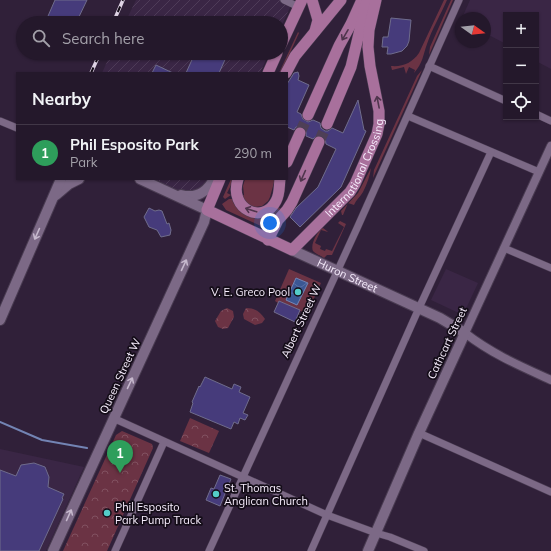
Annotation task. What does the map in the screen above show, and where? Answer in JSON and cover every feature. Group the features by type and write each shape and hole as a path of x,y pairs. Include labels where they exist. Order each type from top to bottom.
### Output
{"highway":[{"path":"312,0 318,20 313,35"},
{"path":"287,72 295,56 341,0"},
{"path":"308,115 338,46 351,24 362,0"},
{"path":"327,124 351,67 367,0"},
{"name":"International Crossing","path":"292,250 350,192 377,134 380,124 379,111 370,66 368,43 371,19 376,0"},
{"path":"288,30 300,3"},
{"path":"268,72 274,60"},
{"path":"288,160 300,133"},
{"path":"268,240 278,220 292,202 319,142"},
{"path":"207,210 220,180"},
{"path":"238,180 236,188 238,201 244,208 258,213 267,211 275,204 279,194 280,180"},
{"name":"Huron Street","path":"207,210 292,250"}],"main road":[{"path":"0,320 61,180"},
{"path":"53,198 69,184 77,180"},
{"name":"Huron Street","path":"142,180 207,210"},
{"path":"164,190 186,196 194,196 205,191 213,180"},
{"name":"Queen Street W","path":"53,551 204,222 207,210"},
{"name":"Huron Street","path":"292,250 440,318 465,333"},
{"name":"Cathcart Street","path":"368,551 465,333"}],"street":[{"path":"284,0 300,3"},
{"name":"Albert Street W","path":"209,551 408,116 459,0"},
{"path":"429,66 503,99"},
{"path":"539,115 551,120"},
{"path":"408,116 539,172"},
{"path":"0,121 16,128"},
{"name":"Cathcart Street","path":"465,333 539,172 549,156 551,146"},
{"path":"311,551 419,308 491,152"},
{"path":"504,248 551,268"},
{"name":"Huron Street","path":"465,333 481,345 506,360 551,380"},
{"path":"113,418 327,515 376,533 390,536 424,551"},
{"path":"420,433 551,492"},
{"path":"115,551 164,442"}],"shaded area":[{"path":"136,0 284,0 292,3 286,16 128,16"},
{"path":"470,0 551,0 551,69 539,63 539,12 503,12 503,42 491,36 491,12 465,12"},
{"path":"108,60 266,60 260,72 102,72"},
{"path":"142,180 208,180 199,190 184,192 179,190 164,190"},
{"path":"446,269 478,283 463,315 431,300"},
{"path":"0,449 84,467 46,551 0,551"}],"green space":[{"path":"444,0 447,0 431,33 417,69 414,73 415,70 409,67 406,74 404,67 392,70 391,66 407,64 419,53"},
{"path":"451,0 453,0 429,55 430,47"},
{"path":"298,32 299,33 288,57 288,54"},
{"path":"285,60 287,60 281,72 279,72"},
{"path":"422,70 373,178 374,170 417,76"},
{"path":"371,168 363,192 354,205 348,203 358,193"},
{"path":"231,180 234,180 227,193 231,195 225,199 223,197"},
{"path":"245,180 275,180 270,197 262,206 255,207 248,205 242,196 244,195 243,186"},
{"path":"229,199 232,199 241,212 247,216 255,218 277,207 281,209 274,215 266,226 263,227 226,210 222,204"},
{"path":"348,204 343,215 342,215 341,211"},
{"path":"340,221 346,224 332,255 327,255 324,258 313,251 312,245 318,232 321,230 315,243 321,246 320,249 332,251 344,227 338,223"},
{"name":"V. E. Greco Pool","path":"289,269 321,283 307,314 300,311 295,322 274,312 278,303 275,301"},
{"path":"227,308 233,311 234,317 228,328 223,329 218,327 215,321 221,311"},
{"path":"246,308 257,311 265,319 262,323 255,325 244,319 243,314"},
{"path":"190,418 219,431 209,453 180,441"},
{"path":"122,431 152,444 153,448 107,551 63,551 116,435"}],"water":[{"path":"296,278 308,283 297,305 286,300"}],"building":[{"path":"55,0 87,0 79,16 48,16"},
{"path":"391,18 411,20 409,41 407,46 402,51 387,54 388,47 382,47 383,37 388,37"},
{"path":"192,60 225,60 219,72 186,72"},
{"path":"156,65 171,72 152,72"},
{"path":"298,72 298,80 309,85 297,112 301,114 303,119 308,122 313,120 320,123 321,128 325,131 332,128 343,133 358,100 364,130 366,131 341,187 300,227 290,217 296,208 318,187 336,149 326,144 325,138 322,136 318,135 313,139 306,136 306,129 302,126 296,127 294,130 288,127 288,82 294,73"},
{"path":"149,208 155,211 162,211 167,224 169,223 171,230 170,235 161,237 157,230 149,227 144,217"},
{"path":"279,301 300,310 295,322 274,312"},
{"path":"205,377 232,389 234,384 241,387 239,392 250,397 243,413 248,415 245,420 240,418 238,424 234,422 231,429 190,412 192,402"},
{"path":"34,463 45,467 49,477 48,487 64,494 63,499 39,551 0,551 0,470 16,476 21,465"},
{"name":"St. Thomas Anglican Church","path":"220,475 231,479 220,506 206,500 211,488 214,489"}],"waterway":[{"path":"0,422 42,440 87,448"}],"tunnel":[{"path":"300,133 308,115"},
{"path":"319,142 327,124"}],"railway":[{"path":"116,16 123,0"},
{"path":"91,72 97,60"}],"place":[{"name":"V. E. Greco Pool","path":"298,292"},
{"name":"Phil Esposito Park","path":"120,473"},
{"name":"St. Thomas Anglican Church","path":"216,494"},
{"name":"Phil Esposito Park Pump Track","path":"107,513"}]}
